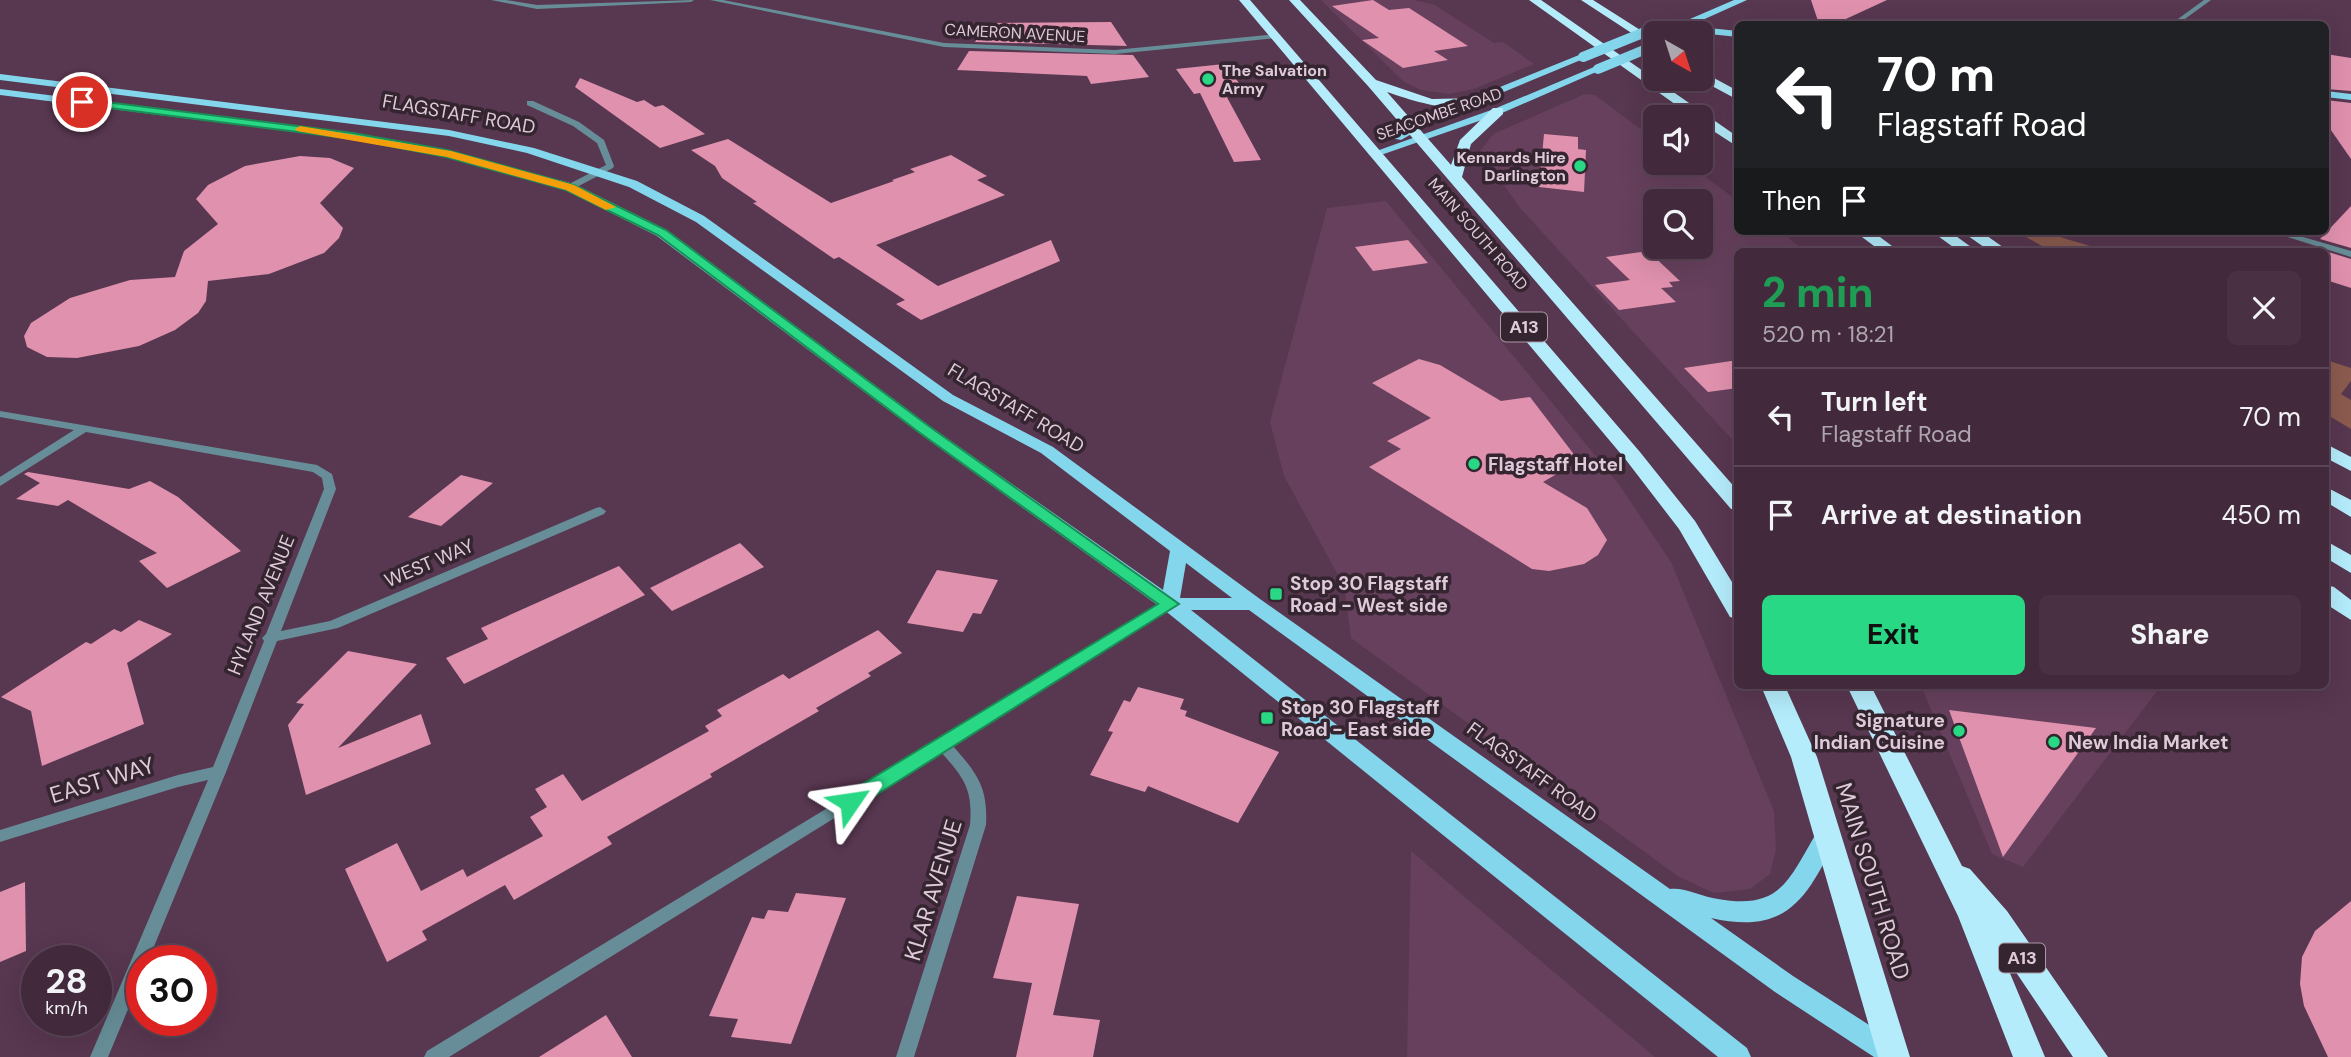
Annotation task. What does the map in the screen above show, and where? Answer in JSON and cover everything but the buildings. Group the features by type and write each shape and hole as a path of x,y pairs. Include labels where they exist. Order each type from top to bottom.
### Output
{"highway":[{"name":"MAIN SOUTH ROAD","path":"1244,0 1633,456 1688,526 1734,604"},
{"name":"MAIN SOUTH ROAD","path":"1294,0 1372,83 1414,135 1734,499"},
{"path":"1534,0 1734,139"},
{"path":"1586,0 1643,37"},
{"path":"1713,82 1734,94"},
{"name":"A13","path":"1372,83 1431,103 1476,101"},
{"path":"1454,179 1465,144 1498,111"},
{"path":"1868,235 1886,248"},
{"path":"1945,235 1964,248"},
{"path":"1975,235 1996,248"},
{"path":"2329,452 2351,465"},
{"path":"2329,495 2351,510"},
{"path":"2329,550 2351,566"},
{"path":"2329,594 2351,612"},
{"name":"MAIN SOUTH ROAD","path":"1774,689 1804,757 1894,1056"},
{"name":"A13","path":"1860,689 1972,915 2029,1057"},
{"name":"A13","path":"1946,864 1988,905 2074,1037 2092,1057"}],"main road":[{"path":"1699,21 1742,0"},
{"name":"SEACOMBE ROAD","path":"1374,154 1476,101 1643,33"},
{"name":"SEACOMBE ROAD","path":"1713,33 1734,34"},
{"path":"1713,41 1734,43"},
{"name":"SEACOMBE ROAD","path":"1414,135 1498,111 1643,50"},
{"name":"FLAGSTAFF ROAD","path":"0,77 449,133 530,150 633,184 700,219 948,398 1047,450 1253,604 1784,984 1894,1056"},
{"path":"2329,85 2351,87"},
{"name":"FLAGSTAFF ROAD","path":"0,92 353,136 447,154 570,187 662,233 925,430 1170,604 1738,1057"},
{"path":"2329,94 2351,97"},
{"path":"1179,549 1170,604 1253,604"},
{"path":"1659,894 1729,912 1768,908 1791,895 1827,835"}],"street":[{"path":"494,0 537,7 691,0"},
{"name":"CAMERON AVENUE","path":"713,0 944,45 972,47 1115,52 1277,36"},
{"path":"2178,21 2208,0"},
{"path":"530,103 576,124 601,142 610,166 570,187"},
{"path":"2287,235 2351,254"},
{"name":"HYLAND AVENUE","path":"0,414 304,466 317,469 328,477 330,489 269,638 219,772 99,1057"},
{"path":"0,482 85,428"},
{"name":"WEST WAY","path":"269,638 333,625 600,510"},
{"path":"433,1057 1170,604"},
{"name":"KLAR AVENUE","path":"905,1057 978,824 981,801 971,775 943,745"},
{"name":"EAST WAY","path":"0,836 178,781 219,772"}],"shaded area":[{"path":"1321,0 1414,0 1435,5 1494,43 1503,42 1534,64 1474,89 1449,94 1421,90 1404,82"},
{"path":"1585,94 1595,95 1643,131 1643,175 1702,175 1734,198 1734,235 1784,235 1802,248 1734,248 1734,442 1520,208 1480,151 1493,134"},
{"path":"1386,201 1618,483 1671,562 1774,811 1776,849 1770,874 1750,889 1714,893 1679,877 1351,638 1344,586 1284,476 1270,422 1327,208"},
{"path":"2023,235 2053,235 2097,248 2045,248"},
{"path":"2329,361 2351,368 2351,381 2341,394 2351,400 2351,429 2329,416"},
{"path":"1922,689 2159,689 2023,867 1992,854"},
{"path":"1411,851 1486,915 1655,1057 1407,1057"}],"slow traffic":[{"path":"300,129 447,154 570,187 610,207"}],"place":[{"name":"The Salvation Army","path":"1208,79"},
{"name":"Kennards Hire Darlington","path":"1580,166"},
{"name":"Flagstaff Hotel","path":"1474,464"},
{"name":"Stop 30 Flagstaff Road - West side","path":"1276,594"},
{"name":"Stop 30 Flagstaff Road - East side","path":"1267,718"},
{"name":"Signature Indian Cuisine","path":"1959,731"},
{"name":"New India Market","path":"2054,742"}],"route":[{"path":"82,102 353,136 447,154 570,187 662,233 925,430 1170,604 850,802"}]}
